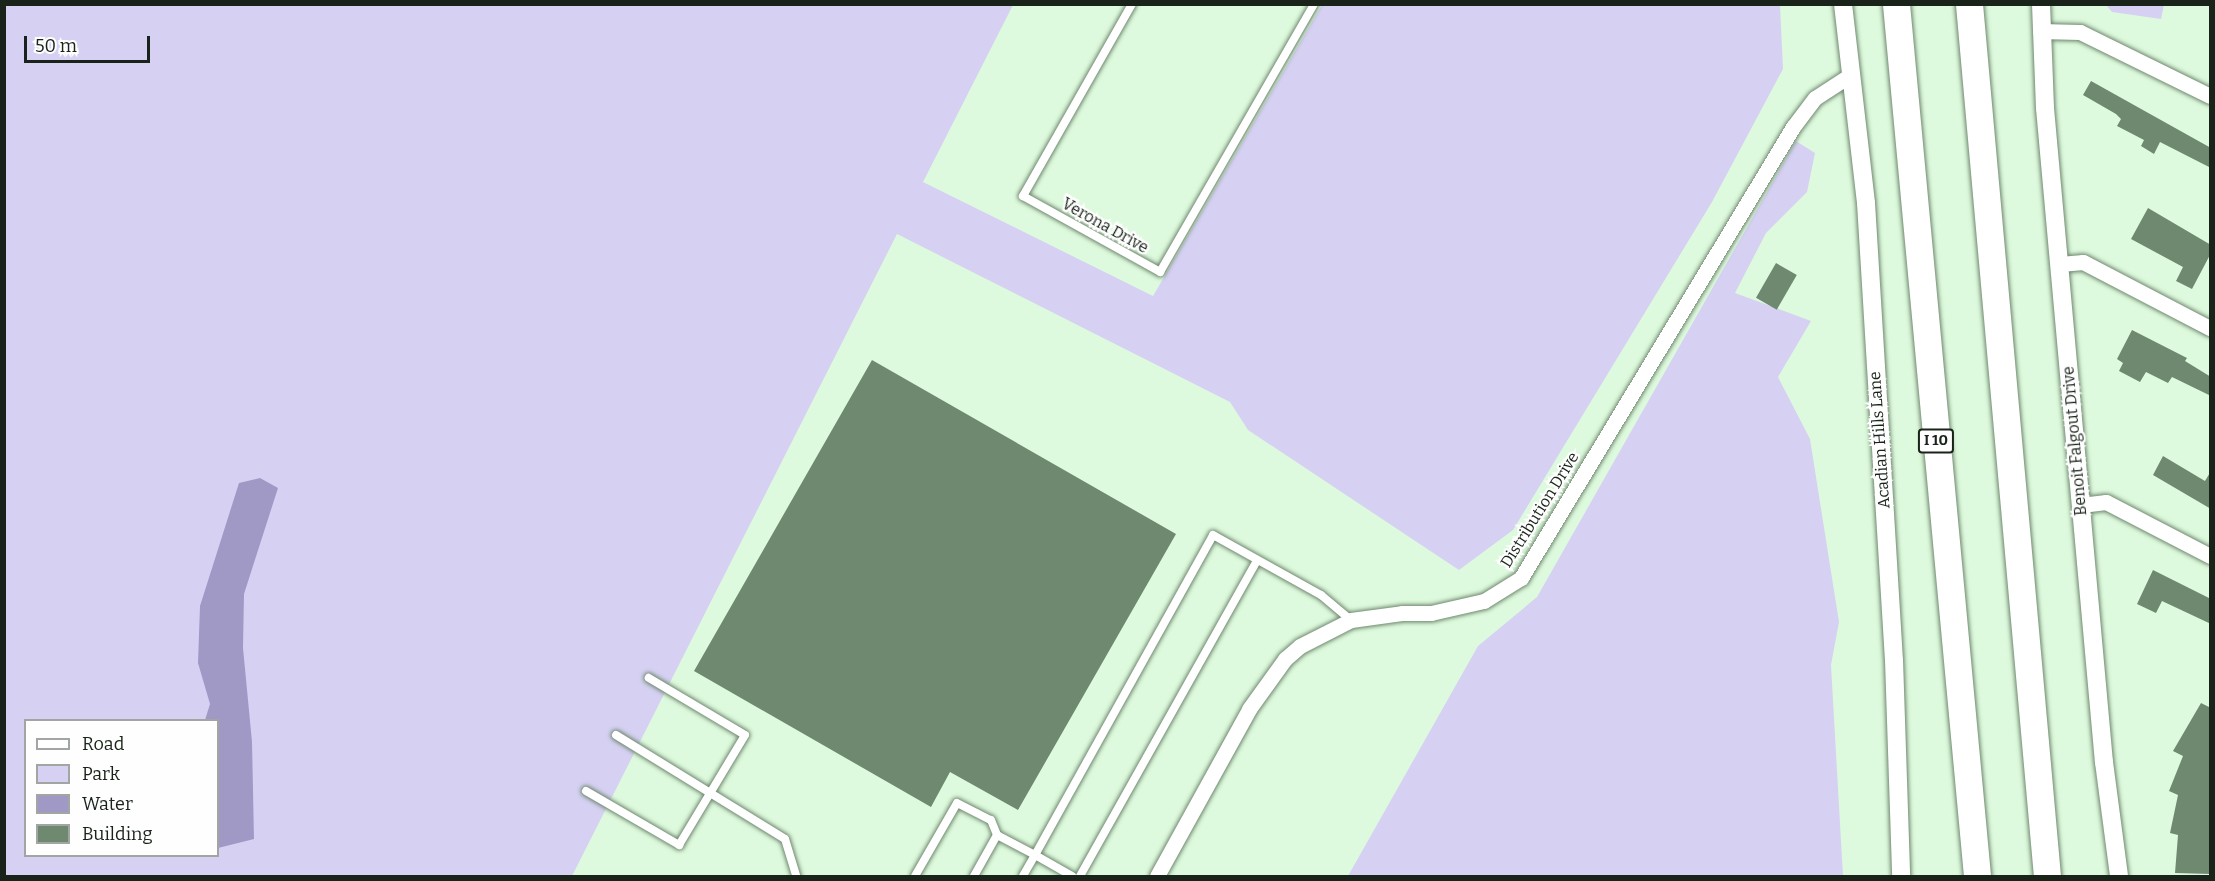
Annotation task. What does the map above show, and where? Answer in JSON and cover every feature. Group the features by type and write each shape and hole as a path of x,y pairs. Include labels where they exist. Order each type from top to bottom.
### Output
{"highway":[{"name":"I 10","path":"1896,4 1977,876"},
{"path":"1969,4 2047,876"}],"street":[{"name":"Acadian Hills Lane","path":"1843,4 1866,203 1894,671 1901,876"},
{"name":"Benoit Falgout Drive","path":"2041,4 2040,31 2081,505 2104,762 2119,876"},
{"path":"2040,31 2080,32 2211,96"},
{"name":"Distribution Drive","path":"1157,876 1267,681 1300,646 1351,621 1456,609 1484,602 1521,578 1793,127 1815,98 1852,74"},
{"path":"2060,264 2083,262 2211,328"},
{"path":"2081,505 2106,502 2211,556"}],"lane":[{"name":"Verona Drive","path":"1132,4 1023,196 1160,272 1314,4"},
{"path":"1023,876 1213,535 1321,595 1351,621"},
{"path":"1080,876 1257,560"},
{"path":"586,791 680,845 745,735 649,678"},
{"path":"616,735 711,791 785,839 796,876"},
{"path":"915,876 957,803 991,819 997,835 1072,876"},
{"path":"974,876 997,835"}],"green space":[{"path":"5,5 1013,5 923,182 1153,296 1322,5 1780,5 1783,69 1712,202 1513,530 1459,570 1248,430 1230,402 897,234 572,876 5,876"},
{"path":"2106,5 2164,5 2161,19 2112,12"},
{"path":"1796,141 1815,153 1807,192 1766,233 1735,293 1811,321 1778,377 1810,439 1839,622 1831,665 1843,876 1348,876 1478,646 1537,597"}],"water":[{"path":"260,478 278,488 244,594 243,648 252,742 254,839 219,848 219,719 205,719 210,704 198,663 200,606 239,483"}],"building":[{"path":"2091,81 2211,148 2211,168 2160,142 2154,154 2141,146 2144,140 2117,126 2121,119 2116,114 2083,95"},
{"path":"2148,208 2211,245 2211,253 2192,289 2176,281 2183,267 2131,239"},
{"path":"1776,263 1797,275 1777,310 1756,298"},
{"path":"2132,330 2187,358 2185,361 2211,377 2211,396 2172,377 2168,383 2146,372 2140,382 2119,371 2123,363 2117,359"},
{"path":"872,360 1176,534 1018,810 950,772 931,807 694,671"},
{"path":"2163,456 2205,481 2211,471 2211,509 2153,475"},
{"path":"2153,570 2211,599 2211,624 2162,601 2156,613 2137,604"},
{"path":"2201,703 2211,708 2211,874 2175,873 2178,835 2170,833 2178,795 2169,791 2183,756 2173,751"}]}
